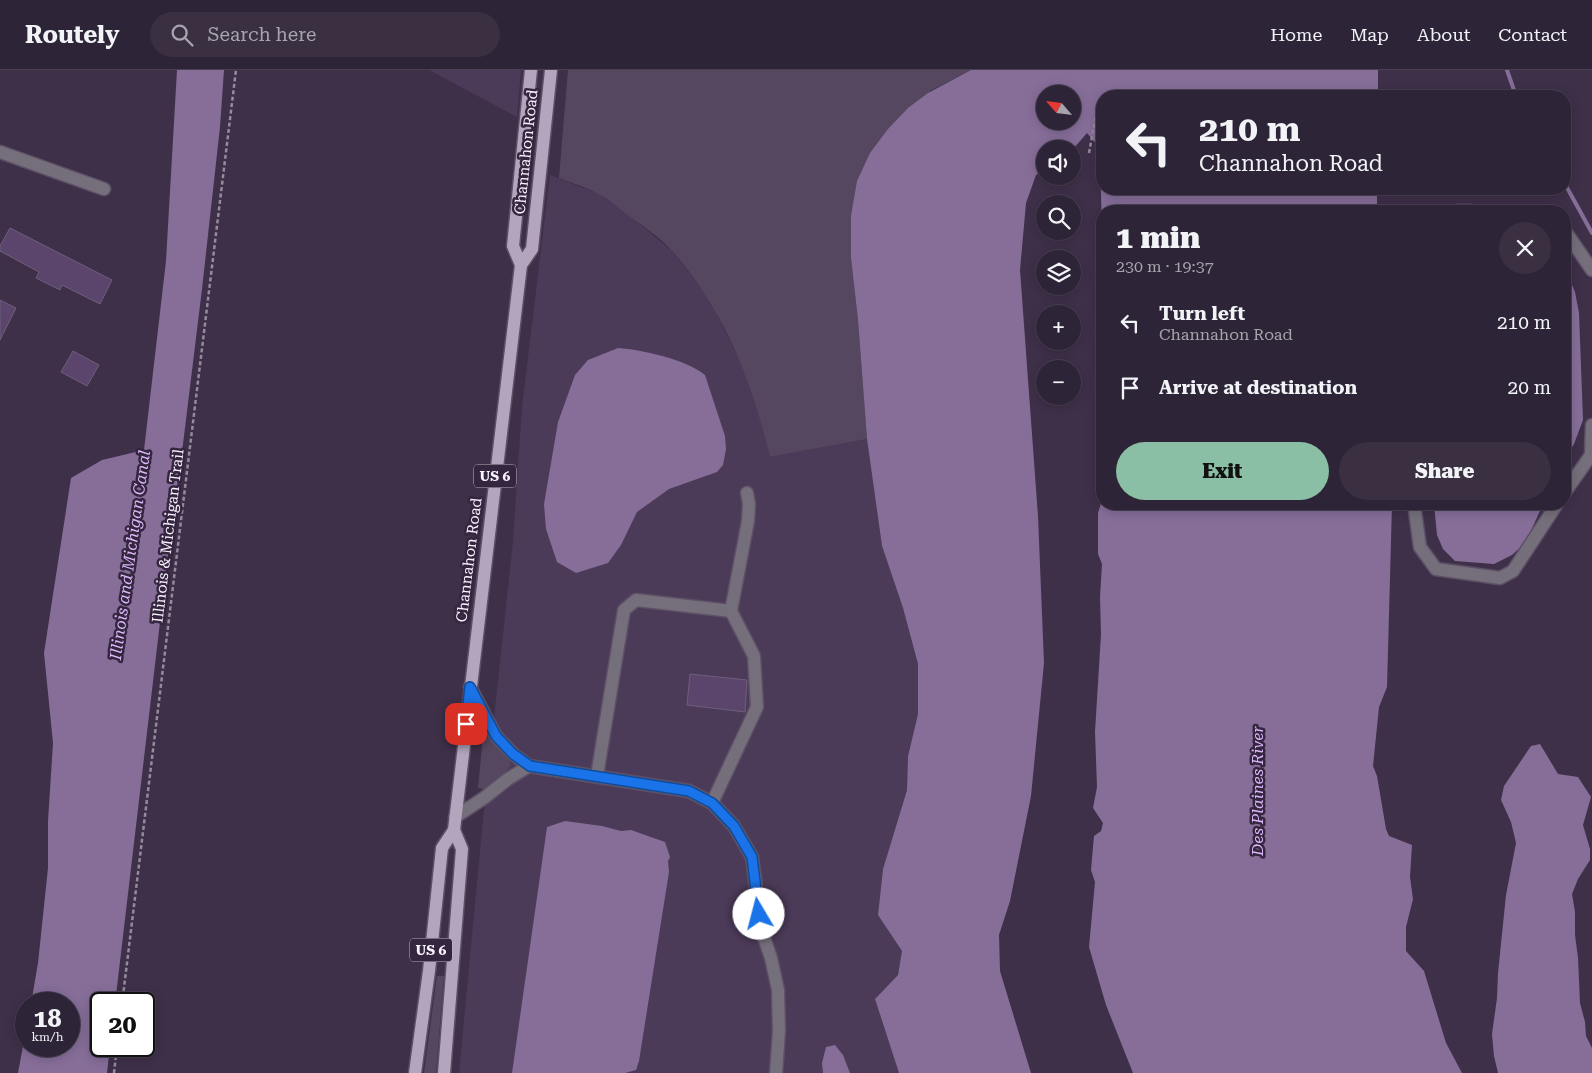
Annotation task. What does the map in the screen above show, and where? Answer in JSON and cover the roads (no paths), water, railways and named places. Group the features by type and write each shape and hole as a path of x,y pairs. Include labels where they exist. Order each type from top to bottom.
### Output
{"main road":[{"name":"Channahon Road","path":"521,265 513,246 532,70"},
{"name":"Channahon Road","path":"416,1073 442,848 454,824 521,265 532,249 550,70"},
{"name":"Channahon Road","path":"444,1073 462,850 454,824"}],"lane":[{"path":"0,152 104,189"},
{"path":"1571,240 1592,270"},
{"path":"1571,483 1591,455 1592,425"},
{"path":"712,803 757,707 754,656 731,611 748,521 749,504 747,493"},
{"path":"1415,510 1420,547 1436,569 1500,578 1513,571 1553,510"},
{"path":"597,776 624,610 636,600 731,611"},
{"path":"470,687 496,736 513,754 530,766 689,791 712,803 734,826 752,857 762,932 771,958 778,990 779,1031 776,1073"},
{"path":"454,824 508,779 530,766"}],"water":[{"name":"Illinois and Michigan Canal","path":"177,70 224,70 220,127 202,289 171,529 116,992 90,992 90,1057 109,1057 107,1073 18,1073 21,1057 80,1057 80,992 33,992 48,868 48,821 53,743 44,653 71,478 102,460 144,450 166,261"},
{"path":"971,70 1378,70 1378,90 1096,90 1096,144 1087,133 1081,140 1036,140 1036,175 1026,203 1020,270 1038,516 1044,663 1031,796 1010,901 999,935 1000,971 1031,1073 899,1073 875,999 898,975 902,951 878,915 883,869 907,790 908,756 918,714 918,664 903,608 882,546 867,439 858,320 851,258 851,216 857,181 870,153 888,129 908,108 928,93"},
{"path":"1101,195 1377,195 1377,205 1101,205"},
{"path":"1571,282 1579,313 1583,420 1571,449"},
{"path":"618,348 663,356 686,364 705,375 725,436 726,449 723,465 717,472 669,489 637,512 621,545 608,563 576,573 557,562 546,529 544,504 558,422 575,375 588,360"},
{"name":"Des Plaines River","path":"1099,510 1392,510 1387,687 1379,707 1373,766 1377,776 1386,829 1389,836 1412,845 1410,877 1413,899 1406,927 1406,951 1424,971 1446,1043 1462,1073 1133,1073 1106,1005 1089,947 1095,882 1091,870 1094,836 1101,831 1103,823 1093,808 1097,787 1095,732 1101,634 1100,597 1102,564 1098,554"},
{"path":"1435,510 1540,510 1526,542 1512,555 1494,564 1455,561 1443,549 1437,535"},
{"path":"1540,744 1558,774 1578,777 1591,797 1583,825 1590,849 1590,860 1578,879 1572,894 1575,912 1580,1003 1585,1022 1586,1036 1592,1048 1592,1073 1498,1073 1494,1056 1492,1034 1506,895 1516,843 1511,822 1501,800 1504,786 1531,746"},
{"path":"565,821 602,826 621,831 631,830 665,842 670,857 639,1061 636,1070 625,1073 512,1073 547,827"},
{"path":"835,1045 843,1055 850,1073 823,1073 822,1063 826,1047"}],"waterway":[{"path":"1507,70 1514,90"},
{"path":"1571,195 1592,233"}]}
